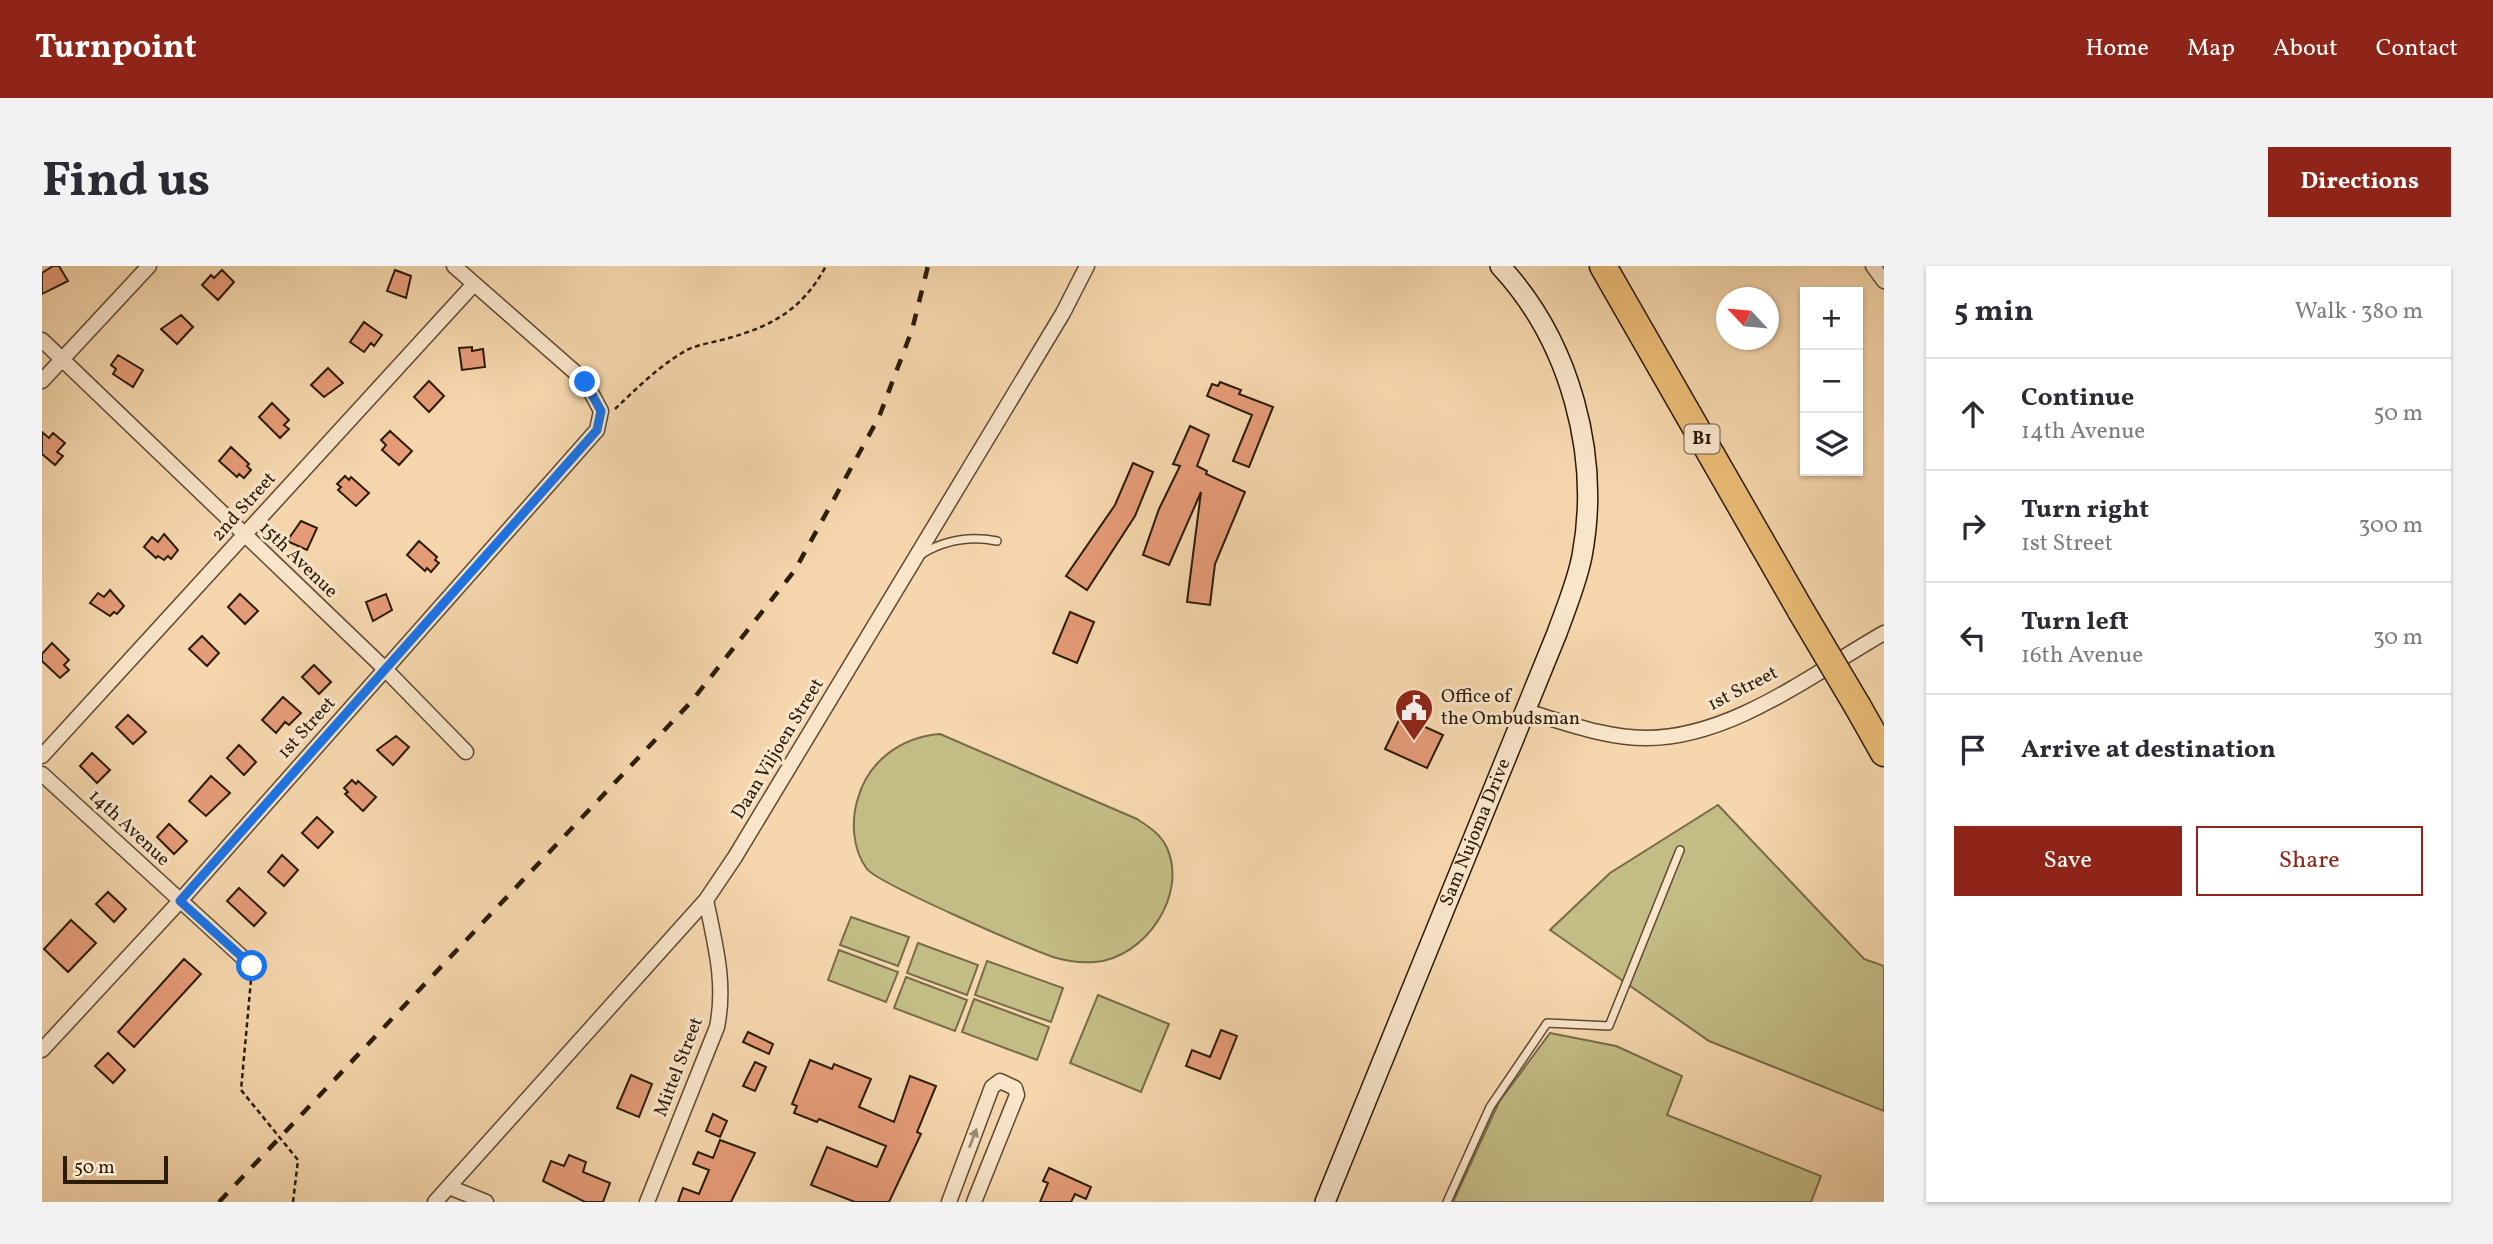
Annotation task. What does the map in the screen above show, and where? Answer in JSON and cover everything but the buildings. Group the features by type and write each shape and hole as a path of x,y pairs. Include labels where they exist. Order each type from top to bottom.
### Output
{"highway":[{"name":"B1","path":"1603,266 1884,752"}],"main road":[{"name":"Sam Nujoma Drive","path":"1326,1202 1557,633 1582,557 1587,516 1587,472 1580,421 1566,373 1544,324 1500,266"}],"street":[{"path":"42,381 149,266"},
{"path":"454,266 585,382 601,411 597,430"},
{"name":"Daan Viljoen Street","path":"435,1202 706,901 735,858 1063,313 1087,266"},
{"path":"1873,266 1884,281"},
{"name":"2nd Street","path":"42,756 474,284"},
{"name":"15th Avenue","path":"42,340 385,669 466,751"},
{"name":"1st Street","path":"42,1049 180,901 597,430"},
{"name":"1st Street","path":"1525,711 1593,730 1644,738 1688,735 1734,719 1884,633"},
{"name":"14th Avenue","path":"42,774 252,966"},
{"name":"Mittel Street","path":"646,1202 717,1027 722,1003 722,977 706,901"},
{"path":"948,1202 992,1087 1000,1080 1015,1088 1017,1095 974,1202"},
{"path":"449,1187 486,1202"}],"lane":[{"path":"912,560 934,547 960,540 997,541"},
{"path":"1447,1202 1490,1107 1547,1024 1609,1027 1680,850"}],"path":[{"path":"597,430 648,378 689,349 750,332 785,315 811,292 826,266"},
{"path":"252,966 250,1020 241,1090 298,1160 293,1202"}],"shaded area":[{"path":"940,734 1137,819 1158,835 1167,848 1172,866 1172,885 1167,904 1145,937 1113,958 1090,962 1058,958 1015,942 925,901 877,877 867,869 858,853 854,825 863,784 870,772 889,753 913,740"},
{"path":"1718,805 1864,959 1884,966 1884,1111 1709,1041 1550,930 1610,873"},
{"path":"851,917 909,937 898,966 840,945"},
{"path":"918,943 978,965 967,995 907,973"},
{"path":"839,950 898,972 886,1002 828,980"},
{"path":"987,961 1063,988 1051,1022 975,995"},
{"path":"906,977 967,1000 955,1031 894,1008"},
{"path":"1098,995 1169,1024 1141,1092 1070,1063"},
{"path":"974,999 1049,1027 1037,1060 962,1032"},
{"path":"1550,1033 1616,1046 1682,1076 1667,1115 1821,1176 1811,1202 1453,1202 1499,1102"}],"railway":[{"path":"219,1202 691,702 795,570 879,417 912,330 928,266"}],"place":[{"name":"Office of the Ombudsman","path":"1414,742"}],"route":[{"path":"252,966 180,901 597,430 601,411 596,397 585,382"}]}
